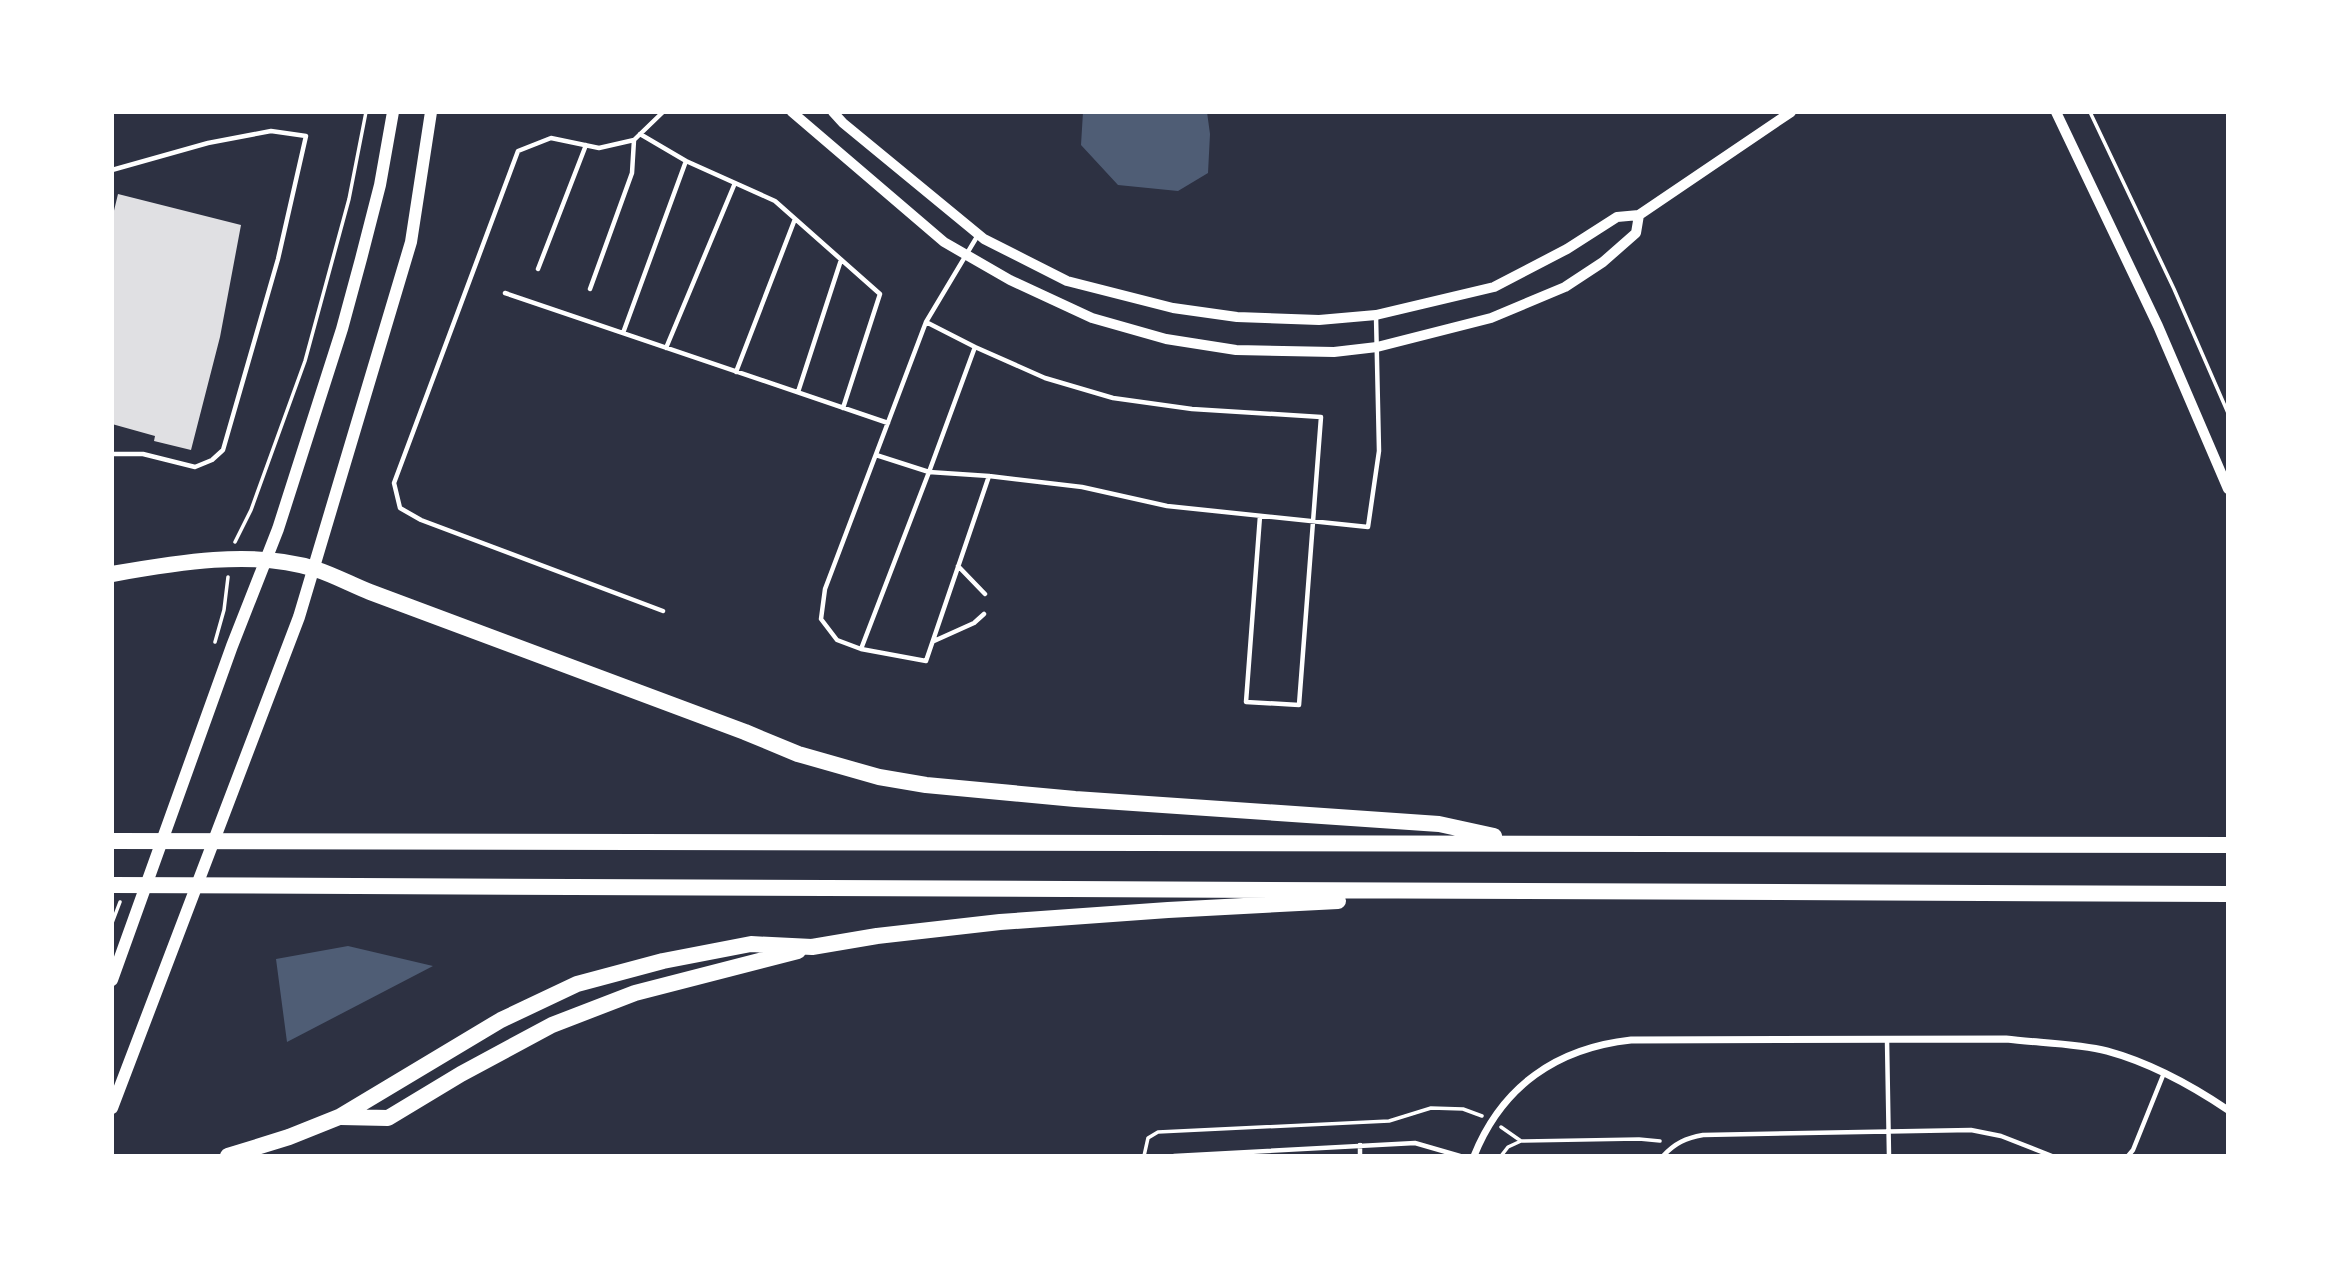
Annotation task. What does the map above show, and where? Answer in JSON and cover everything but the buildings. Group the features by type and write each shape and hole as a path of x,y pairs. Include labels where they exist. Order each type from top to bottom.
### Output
{"highway":[{"path":"112,574 179,562 266,559 314,569 798,754 879,777 968,790 1440,824 1527,843"},
{"path":"112,841 2228,845"},
{"path":"112,885 2228,894"},
{"path":"339,1117 388,1118 461,1074 552,1025 635,993 812,947 877,936 1000,922 1168,910 1511,892"},
{"path":"228,1156 289,1137 339,1117 501,1020 577,984 663,961 751,944 812,947"}],"main road":[{"path":"112,980 187,769 278,530 352,294 380,185 393,112"},
{"path":"112,1108 299,617 411,242 431,112"}],"street":[{"path":"792,112 944,242 1010,281 1092,318 1166,339 1236,350 1334,352 1377,347 1491,318 1565,287 1603,262 1636,233 1639,215"},
{"path":"833,112 978,234 1068,281 1173,308 1237,317 1319,320 1376,315 1494,287 1567,249 1617,217 1639,215 1791,112"},
{"path":"2056,112 2163,339 2228,489"},
{"path":"1474,1156 1492,1121 1509,1097 1547,1065 1578,1051 1611,1042 1631,1040 2006,1040 2055,1044 2105,1051 2164,1073 2228,1110"}],"lane":[{"path":"663,112 634,140 599,148 551,138 518,151 394,483 400,508 421,520 663,611"},
{"path":"112,170 208,144 271,131 306,136 278,258 223,450 212,460 195,467 143,454 112,454"},
{"path":"640,134 686,162 775,201 880,294 843,408"},
{"path":"590,289 632,173 634,140"},
{"path":"538,269 586,145"},
{"path":"623,333 686,162"},
{"path":"666,348 734,183"},
{"path":"736,372 795,219"},
{"path":"978,234 926,322 825,589 821,619 837,640 861,649 926,661 989,475"},
{"path":"798,393 841,260"},
{"path":"505,293 888,423"},
{"path":"876,455 929,472 989,475 1082,486 1167,506 1368,527 1379,451 1376,315"},
{"path":"926,322 1045,378 1113,398 1192,409 1321,417 1298,705 1246,702 1261,515"},
{"path":"861,649 975,347"},
{"path":"958,566 985,594"},
{"path":"933,641 974,623 984,614"},
{"path":"1887,1039 1889,1156"},
{"path":"2128,1156 2133,1150 2164,1073"},
{"path":"1663,1156 1673,1145 1703,1135 1986,1131 2052,1156"},
{"path":"1174,1156 1415,1143 1460,1156"},
{"path":"1360,1145 1360,1156"}],"path":[{"path":"213,650 224,610 230,561 239,532 251,510 304,361 349,199 366,112"},
{"path":"2091,112 2174,289 2228,413"},
{"path":"1144,1156 1148,1138 1158,1132 1389,1121 1431,1108 1447,1107 1463,1109 1492,1121 1521,1141"},
{"path":"1501,1156 1508,1147 1521,1141 1639,1139 1673,1145"}],"water":[{"path":"1083,112 1207,112 1210,134 1208,173 1178,191 1118,185 1081,145"},
{"path":"348,946 433,966 287,1042 276,959"}]}
